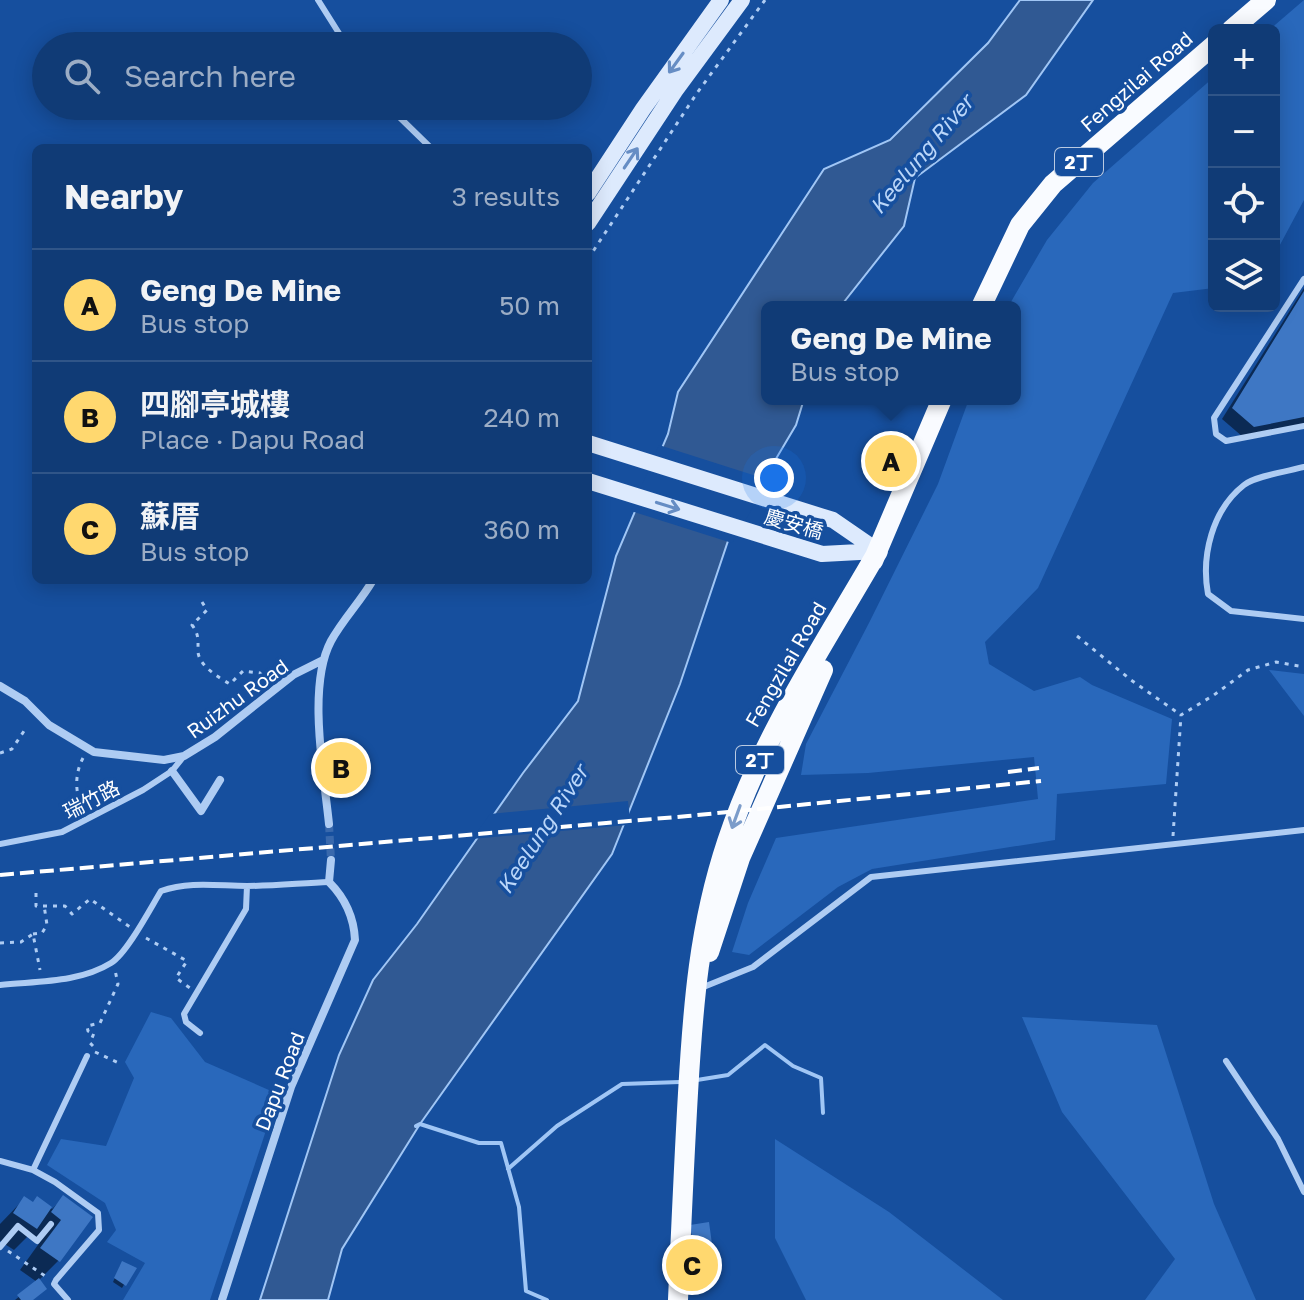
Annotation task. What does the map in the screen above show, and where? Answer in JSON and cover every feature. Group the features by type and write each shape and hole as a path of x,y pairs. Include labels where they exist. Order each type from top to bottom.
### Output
{"main road":[{"path":"1238,24 1266,0"},
{"name":"Fengzilai Road","path":"984,301 1020,225 1053,184 1208,50"},
{"name":"Fengzilai Road","path":"678,1300 694,990 716,936 740,858 878,551 939,405"}],"street":[{"path":"592,187 721,0"},
{"path":"592,217 675,91 742,0"},
{"name":"慶安橋","path":"592,444 833,520 878,551"},
{"name":"慶安橋","path":"592,482 822,554 878,551"},
{"path":"329,824 318,717 323,660 331,640 370,584"},
{"name":"Ruizhu Road","path":"0,686 25,701 49,725 88,749 164,760 184,756 215,737 293,675 323,660"},
{"path":"172,771 201,811 220,780"},
{"path":"329,882 331,860"},
{"name":"Dapu Road","path":"222,1300 291,1087 355,940 348,910 329,882"}],"lane":[{"path":"318,0 338,32"},
{"path":"402,120 427,144"},
{"path":"1304,279 1214,418 1216,434 1226,441 1304,426"},
{"path":"1304,467 1246,483 1223,509 1210,541 1204,571 1208,594 1231,611 1304,619"},
{"name":"瑞竹路","path":"0,844 62,832 143,790 172,771 184,756"},
{"path":"694,990 753,967 871,877 1304,830"},
{"path":"0,985 90,973 113,962 161,891 192,884 247,886 329,882"},
{"path":"200,1033 186,1022 184,1014 246,909 247,886"},
{"path":"33,1170 89,1053"},
{"path":"1226,1061 1278,1139 1304,1192"},
{"path":"0,1161 33,1170 98,1213 99,1230 54,1284 68,1300"},
{"path":"1,1247 18,1226 37,1241 51,1224"}],"path":[{"path":"592,253 697,93 765,0"},
{"path":"202,602 207,610 192,625 200,643 200,661 230,684 243,671 260,673 267,681 268,695"},
{"path":"1077,636 1181,715"},
{"path":"1181,715 1248,670 1276,662 1304,667"},
{"path":"1172,844 1181,715"},
{"path":"0,753 12,749 26,728"},
{"path":"88,749 80,764 76,785 79,803 88,819"},
{"path":"36,893 36,906 65,906 72,914 90,899 187,961 176,978 197,993"},
{"path":"0,943 21,942 33,934 42,933 47,925 44,905"},
{"path":"33,934 41,981"},
{"path":"113,962 118,984 100,1023 87,1026 88,1031 94,1033 90,1043 93,1047 89,1053 121,1064"},
{"path":"1,1247 50,1280 56,1280"},
{"path":"679,1276 724,1273"}],"shaded area":[{"path":"1304,0 1304,200 1280,245 1280,24 1276,24"},
{"path":"1208,82 1208,289 1173,293 1038,588 985,642 989,664 1034,691 1080,677 1172,719 1166,784 1057,794 1055,840 872,869 838,887 749,955 732,952 748,903 776,838 1038,799 1034,757 868,773 801,775 806,744 938,484 967,405 1021,405 1021,301 1011,301 1047,240 1093,183"},
{"path":"1269,670 1304,674 1304,716"},
{"path":"151,1012 171,1018 205,1062 278,1094 210,1300 123,1300 145,1263 107,1242 116,1230 105,1203 47,1165 61,1139 106,1146 134,1078 125,1062"},
{"path":"1022,1017 1157,1025 1214,1204 1256,1300 1145,1300 1175,1259 1062,1112"},
{"path":"775,1139 889,1212 1003,1300 806,1300 775,1238"}],"water":[{"name":"Keelung River","path":"1020,0 1093,0 1026,95 915,178 904,226 845,301 761,301 761,405 802,405 796,425 729,538 680,684 612,854 420,1124 342,1249 328,1300 260,1300 339,1055 373,980 578,701 616,556 668,434 678,392 824,169 890,140 988,43"}],"pier":[{"path":"659,445 769,480 732,543 631,511"},
{"path":"628,801 630,819 627,825 472,839 490,814"}],"building":[{"path":"1304,291 1304,417 1254,427 1232,408"},
{"path":"63,1195 93,1217 60,1262 40,1248 61,1220 51,1212"},
{"path":"24,1196 33,1202 37,1196 52,1207 37,1229 13,1213"},
{"path":"709,1222 714,1259 695,1261 690,1225"},
{"path":"122,1261 137,1268 126,1286 114,1278"},
{"path":"39,1278 47,1289 33,1300 21,1300 17,1295"}],"waterway":[{"path":"697,1080 728,1075 765,1045 793,1066 821,1078 823,1113"},
{"path":"508,1169 557,1126 622,1084 680,1082"},
{"path":"416,1126 420,1124 479,1143 501,1143 519,1207 526,1291 547,1300"}],"tunnel":[{"path":"329,824 331,860"}],"railway":[{"path":"1008,772 1039,768"},
{"path":"0,875 688,816 1041,781"}],"place":[{"name":"Geng De Mine","path":"891,461"},
{"name":"四腳亭城樓","path":"341,768"},
{"name":"蘇厝","path":"692,1265"}]}
